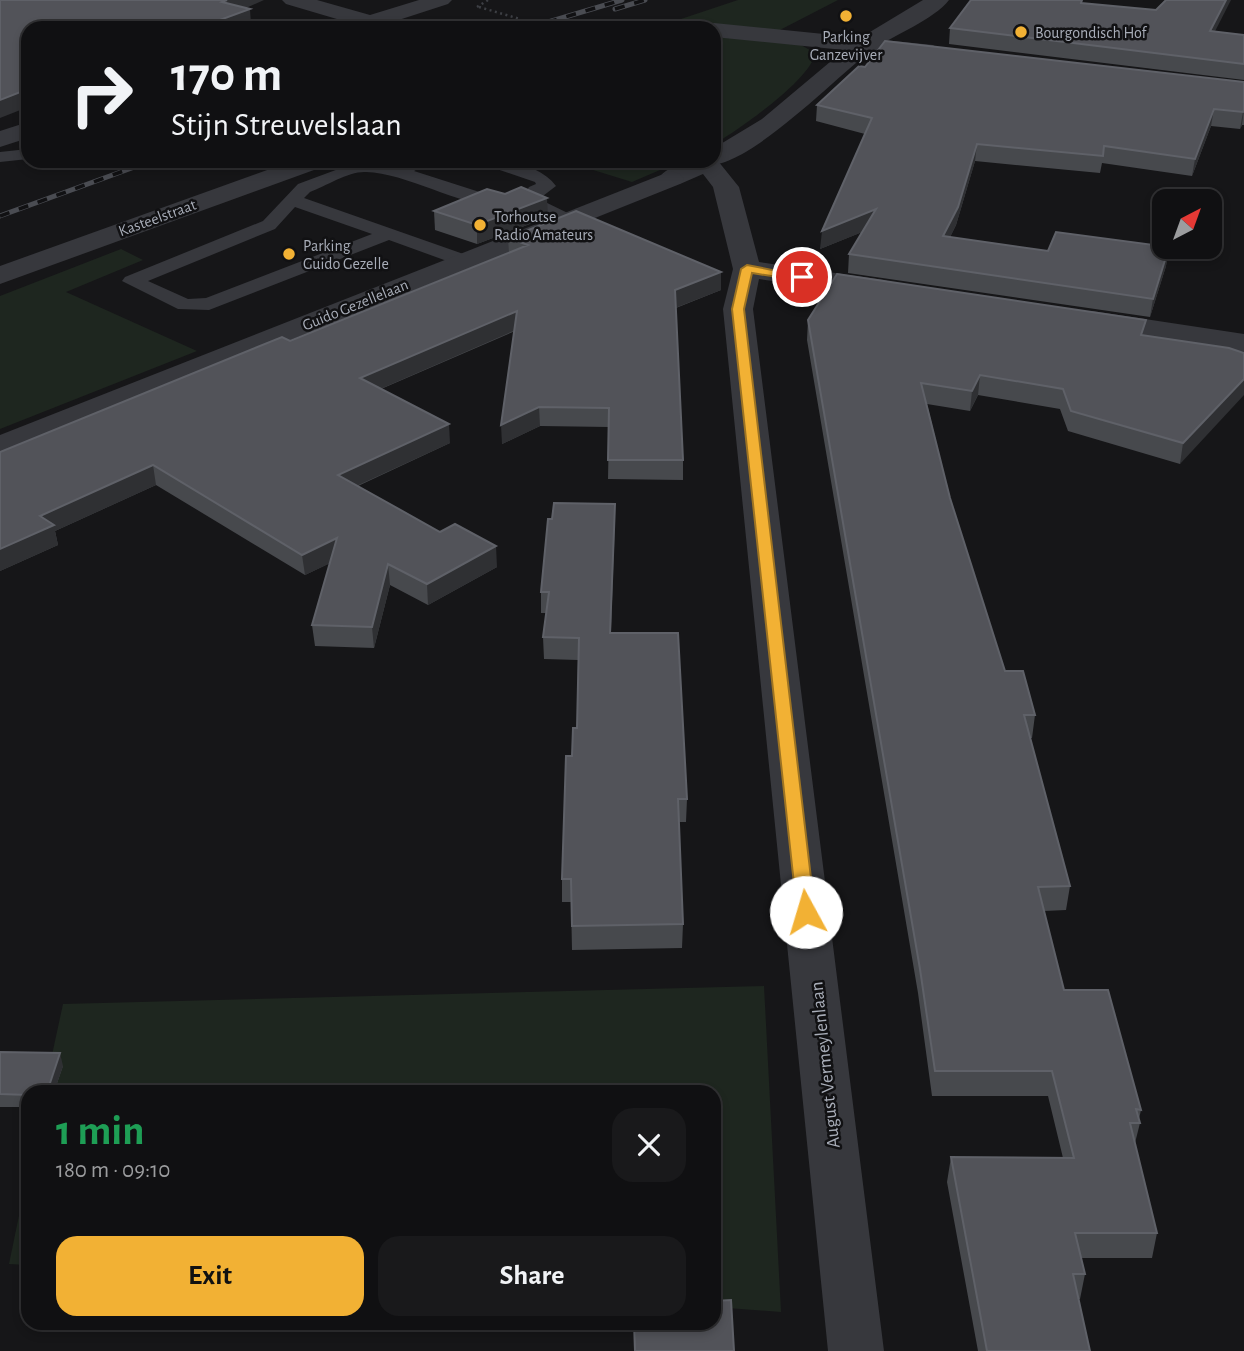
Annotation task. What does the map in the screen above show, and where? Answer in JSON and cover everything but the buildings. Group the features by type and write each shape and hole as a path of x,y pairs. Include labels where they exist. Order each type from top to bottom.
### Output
{"street":[{"path":"293,0 325,8 353,21"},
{"path":"296,21 325,8 355,0"},
{"path":"374,21 441,0"},
{"name":"Guido Gezellelaan","path":"721,155 771,124 863,46 938,0"},
{"path":"721,31 951,54"},
{"path":"0,140 21,132"},
{"name":"Kasteelstraat","path":"0,276 297,168"},
{"name":"Guido Gezellelaan","path":"0,446 695,168"},
{"name":"August Vermeylenlaan","path":"715,168 726,187 747,269 738,309 856,1351"},
{"path":"747,269 913,293"},
{"path":"1065,316 1244,343"}],"lane":[{"path":"0,157 21,155"},
{"path":"356,168 304,188 269,225 132,281 185,305 209,304 389,234"},
{"path":"376,168 398,171 491,201 531,197 547,186 541,178 512,168"},
{"path":"398,171 406,168"},
{"path":"531,197 529,201 569,218"},
{"path":"292,200 465,261"}],"path":[{"path":"488,0 478,7 520,19"}],"shaded area":[{"path":"738,0 838,0 776,32 751,27 721,26 721,21 675,21"},
{"path":"721,37 801,45 815,53 811,64 788,90 721,140"},
{"path":"587,168 665,168 632,182"},
{"path":"121,249 143,260 66,292 197,351 0,429 0,296"},
{"path":"764,986 781,1312 721,1308 721,1085 46,1085 63,1004"},
{"path":"21,1206 21,1265 9,1264"}],"railway":[{"path":"552,21 622,0"},
{"path":"615,9 645,0"},
{"path":"0,216 132,168"}],"place":[{"name":"Parking Ganzevijver","path":"846,16"},
{"name":"Bourgondisch Hof","path":"1021,32"},
{"name":"Torhoutse Radio Amateurs","path":"480,225"},
{"name":"Parking Guido Gezelle","path":"289,254"}],"route":[{"path":"802,277 747,269 738,309 806,912"}]}
